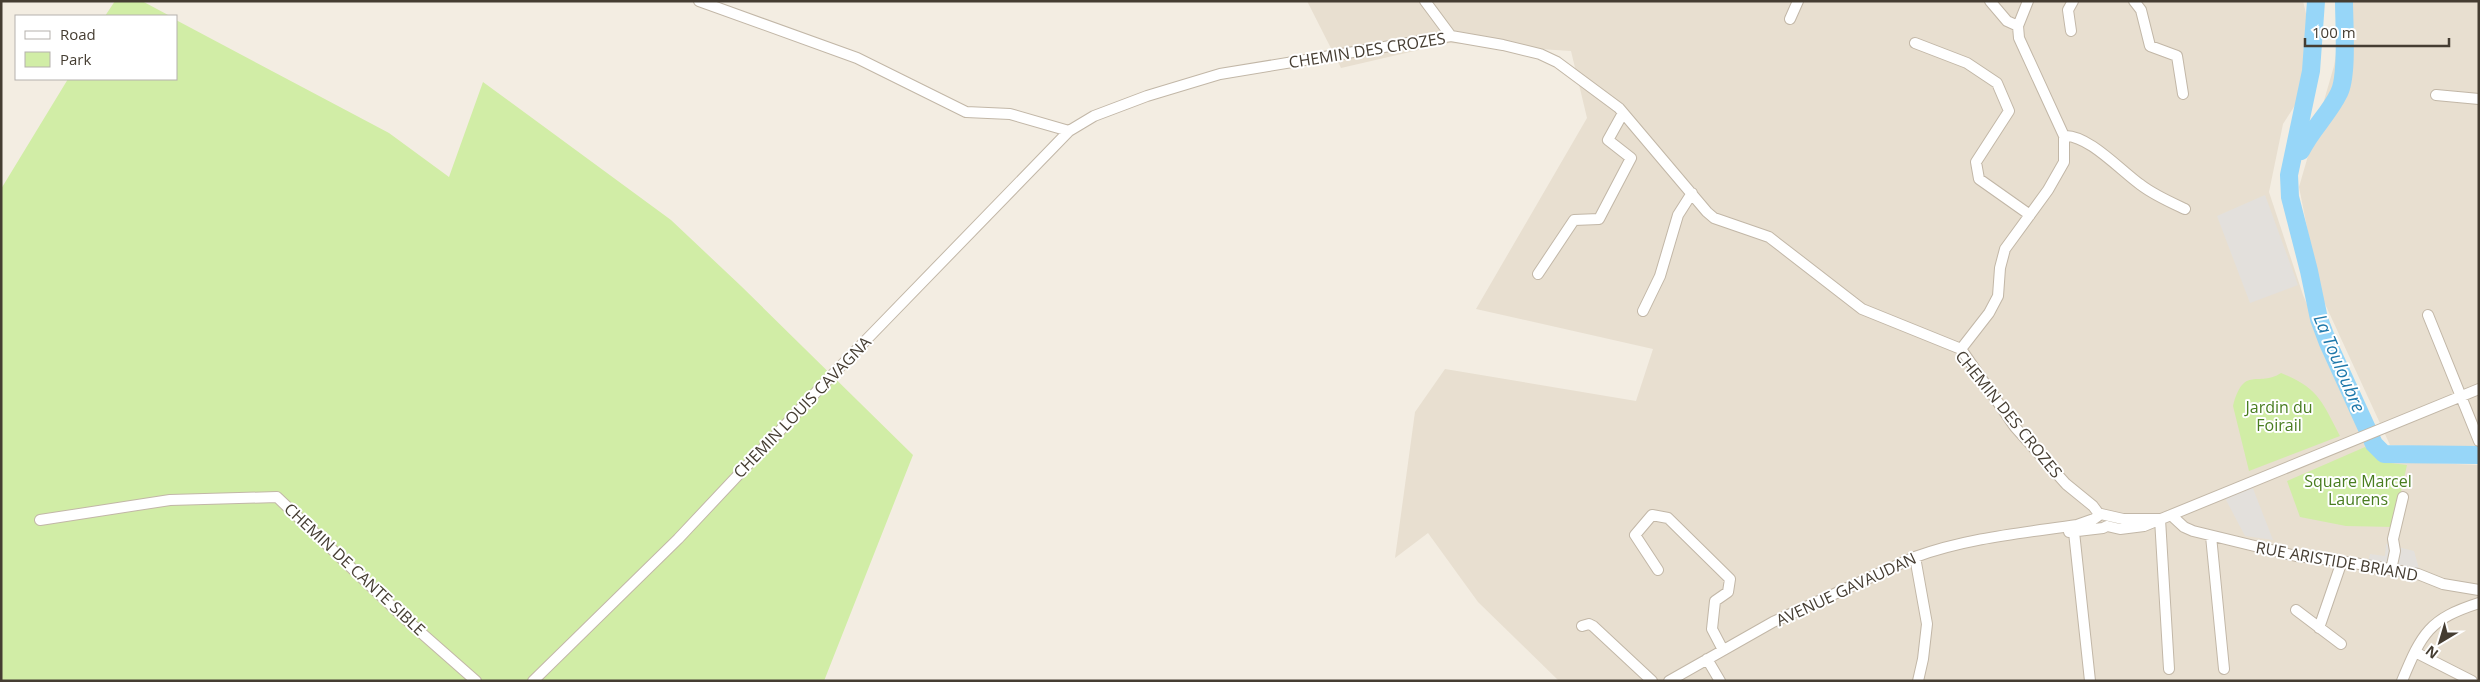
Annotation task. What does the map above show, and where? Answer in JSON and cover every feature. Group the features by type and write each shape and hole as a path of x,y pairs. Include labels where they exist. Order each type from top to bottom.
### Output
{"street":[{"path":"699,1 857,58 966,112 1010,114 1069,131"},
{"path":"1425,1 1451,36"},
{"path":"1790,19 1798,1"},
{"path":"1990,1 2007,20 2018,26"},
{"path":"1961,349 1989,314 1998,296 2000,268 2005,249 2064,162 2064,136 2023,50 2018,26 2028,1"},
{"path":"2071,32 2068,10 2073,1"},
{"path":"2134,1 2141,10 2150,46 2177,56 2183,94"},
{"name":"CHEMIN DES CROZES","path":"1069,131 1094,116 1147,96 1220,74 1451,36 1540,54 1557,62 1623,112 1714,218 1768,237 1862,309 1961,349 2015,427 2066,484 2093,506 2101,521"},
{"path":"1915,43 1968,63 1997,83 2009,111 1976,162 1979,179 2030,214"},
{"path":"2436,95 2479,99"},
{"path":"1538,274 1574,220 1599,219 1631,158 1608,140 1623,112"},
{"name":"CHEMIN LOUIS CAVAGNA","path":"533,681 678,539 713,499 1069,131"},
{"path":"2064,136 2071,136 2087,144 2126,172 2140,185 2185,209"},
{"path":"1643,311 1660,276 1678,215 1692,193"},
{"path":"2428,314 2478,438"},
{"path":"2101,521 2160,519 2479,389"},
{"name":"CHEMIN DE CANTE SIBLE","path":"40,520 170,500 278,497 401,615 476,681"},
{"path":"2391,570 2395,551 2392,539 2403,497"},
{"path":"1658,570 1635,535 1652,515 1668,518 1730,579 1728,592 1715,601 1712,629 1723,650"},
{"name":"RUE ARISTIDE BRIAND","path":"2171,515 2184,527 2211,536 2296,556 2342,561 2418,574 2443,584 2479,590"},
{"path":"2160,519 2169,670"},
{"name":"AVENUE GAVAUDAN","path":"1669,681 1774,622 1915,557 1962,542 2101,521"},
{"name":"AVENUE GAVAUDAN","path":"2036,531 2074,532 2101,521"},
{"path":"2074,532 2090,681"},
{"path":"2211,536 2224,669"},
{"path":"1915,557 1926,624 1923,658 1918,681"},
{"path":"2319,628 2342,561"},
{"path":"2402,681 2416,652 2433,624 2455,610 2479,603"},
{"path":"2296,610 2341,644"},
{"path":"1582,626 1589,624 1594,626 1652,681"},
{"path":"2416,652 2472,681"},
{"path":"1707,659 1720,681"}],"shaded area":[{"path":"1307,1 2303,1 2319,68 2283,124 2269,192 2303,295 2369,450 2384,461 2479,465 2479,681 1559,681 1478,602 1428,533 1395,558 1415,412 1445,369 1636,401 1653,349 1476,309 1587,118 1571,51 1449,43 1341,68"},
{"path":"2345,1 2479,1 2479,448 2390,445 2320,293 2299,187 2334,66"},
{"path":"2265,195 2298,285 2250,303 2217,216"},
{"path":"2252,486 2273,540 2245,536 2225,498"},
{"path":"2386,544 2414,551 2420,572 2368,563 2370,554 2385,556"}],"green space":[{"path":"115,1 142,1 168,15 106,15"},
{"path":"178,21 389,133 449,177 483,82 671,220 913,455 824,681 1,681 1,189 67,80 178,80"},
{"name":"Jardin du Foirail","path":"2281,373 2304,384 2318,397 2340,436 2249,471 2233,406 2237,393 2247,381 2265,379"},
{"name":"Square Marcel Laurens","path":"2365,447 2382,462 2407,465 2393,527 2346,526 2300,517 2287,481"}],"waterway":[{"name":"La Touloubre","path":"2316,1 2311,71 2289,175 2290,197 2319,319 2374,444 2384,454 2479,455"},
{"name":"La Touloubre","path":"2301,151 2335,101 2342,85 2345,62 2344,1"}]}
